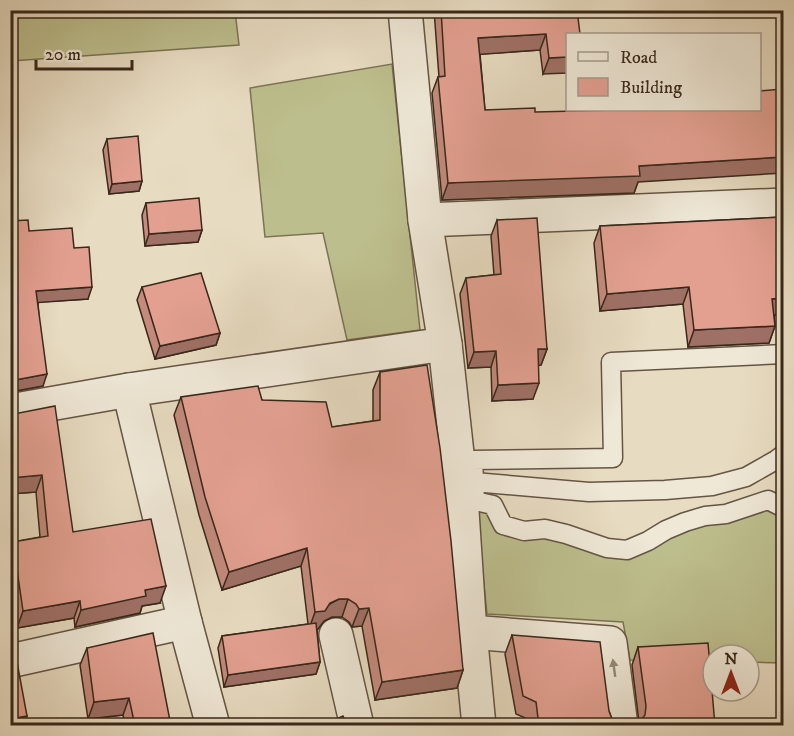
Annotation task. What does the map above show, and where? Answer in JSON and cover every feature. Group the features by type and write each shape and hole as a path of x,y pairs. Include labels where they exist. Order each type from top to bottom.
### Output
{"street":[{"path":"405,10 425,220 445,344 460,481 479,726"},
{"path":"425,220 783,205"},
{"path":"10,411 129,390 445,344"},
{"path":"129,390 185,622 213,726"},
{"path":"10,662 185,622"},
{"path":"470,632 610,643 621,726"},
{"path":"336,635 357,726"}],"lane":[{"path":"783,354 611,362 614,458 473,460 475,501 493,505 503,525 524,531 545,529 606,548 627,550 685,522 705,516 726,514 768,500 783,508"},
{"path":"460,481 589,492 665,490 712,486 746,477 783,454"}],"green space":[{"path":"11,10 235,11 239,45 11,61"},
{"path":"392,64 420,330 347,340 323,233 265,237 250,88"},
{"path":"475,501 503,525 607,548 705,516 783,508 783,663 761,662 761,643 701,643 701,662 630,660 623,622 487,614"}],"building":[{"path":"441,10 577,10 580,33 566,33 566,57 549,58 546,34 478,38 485,110 535,108 535,112 761,111 761,91 783,89 783,157 639,166 640,176 448,183 438,77 445,76"},
{"path":"138,136 142,181 112,184 107,139"},
{"path":"199,198 202,230 149,234 146,203"},
{"path":"783,217 783,298 772,299 775,326 694,330 689,287 607,294 600,226"},
{"path":"537,218 547,349 538,349 539,383 498,385 496,351 474,352 466,278 501,274 497,220"},
{"path":"28,220 29,231 72,228 74,248 89,247 92,287 36,291 47,374 10,381 10,289 14,288 10,254 10,221"},
{"path":"201,273 220,333 160,346 142,287"},
{"path":"427,365 451,541 463,670 382,682 369,608 359,609 348,599 339,599 330,603 325,611 315,612 307,548 229,572 205,497 181,397 258,386 262,400 326,402 332,427 380,420 380,372"},
{"path":"55,406 73,532 151,519 166,586 145,590 146,596 81,610 80,601 23,611 13,542 48,536 42,475 10,478 10,412 19,413"},
{"path":"316,623 320,662 228,675 222,636"},
{"path":"153,633 171,726 135,726 129,698 94,702 87,648"},
{"path":"512,635 600,642 609,711 612,719 625,726 539,726 536,702 523,696"},
{"path":"701,643 701,703 713,703 715,726 631,726 645,715 646,706 638,647"},
{"path":"10,662 17,662 27,716 10,719"},
{"path":"343,716 347,726 321,726"}]}
